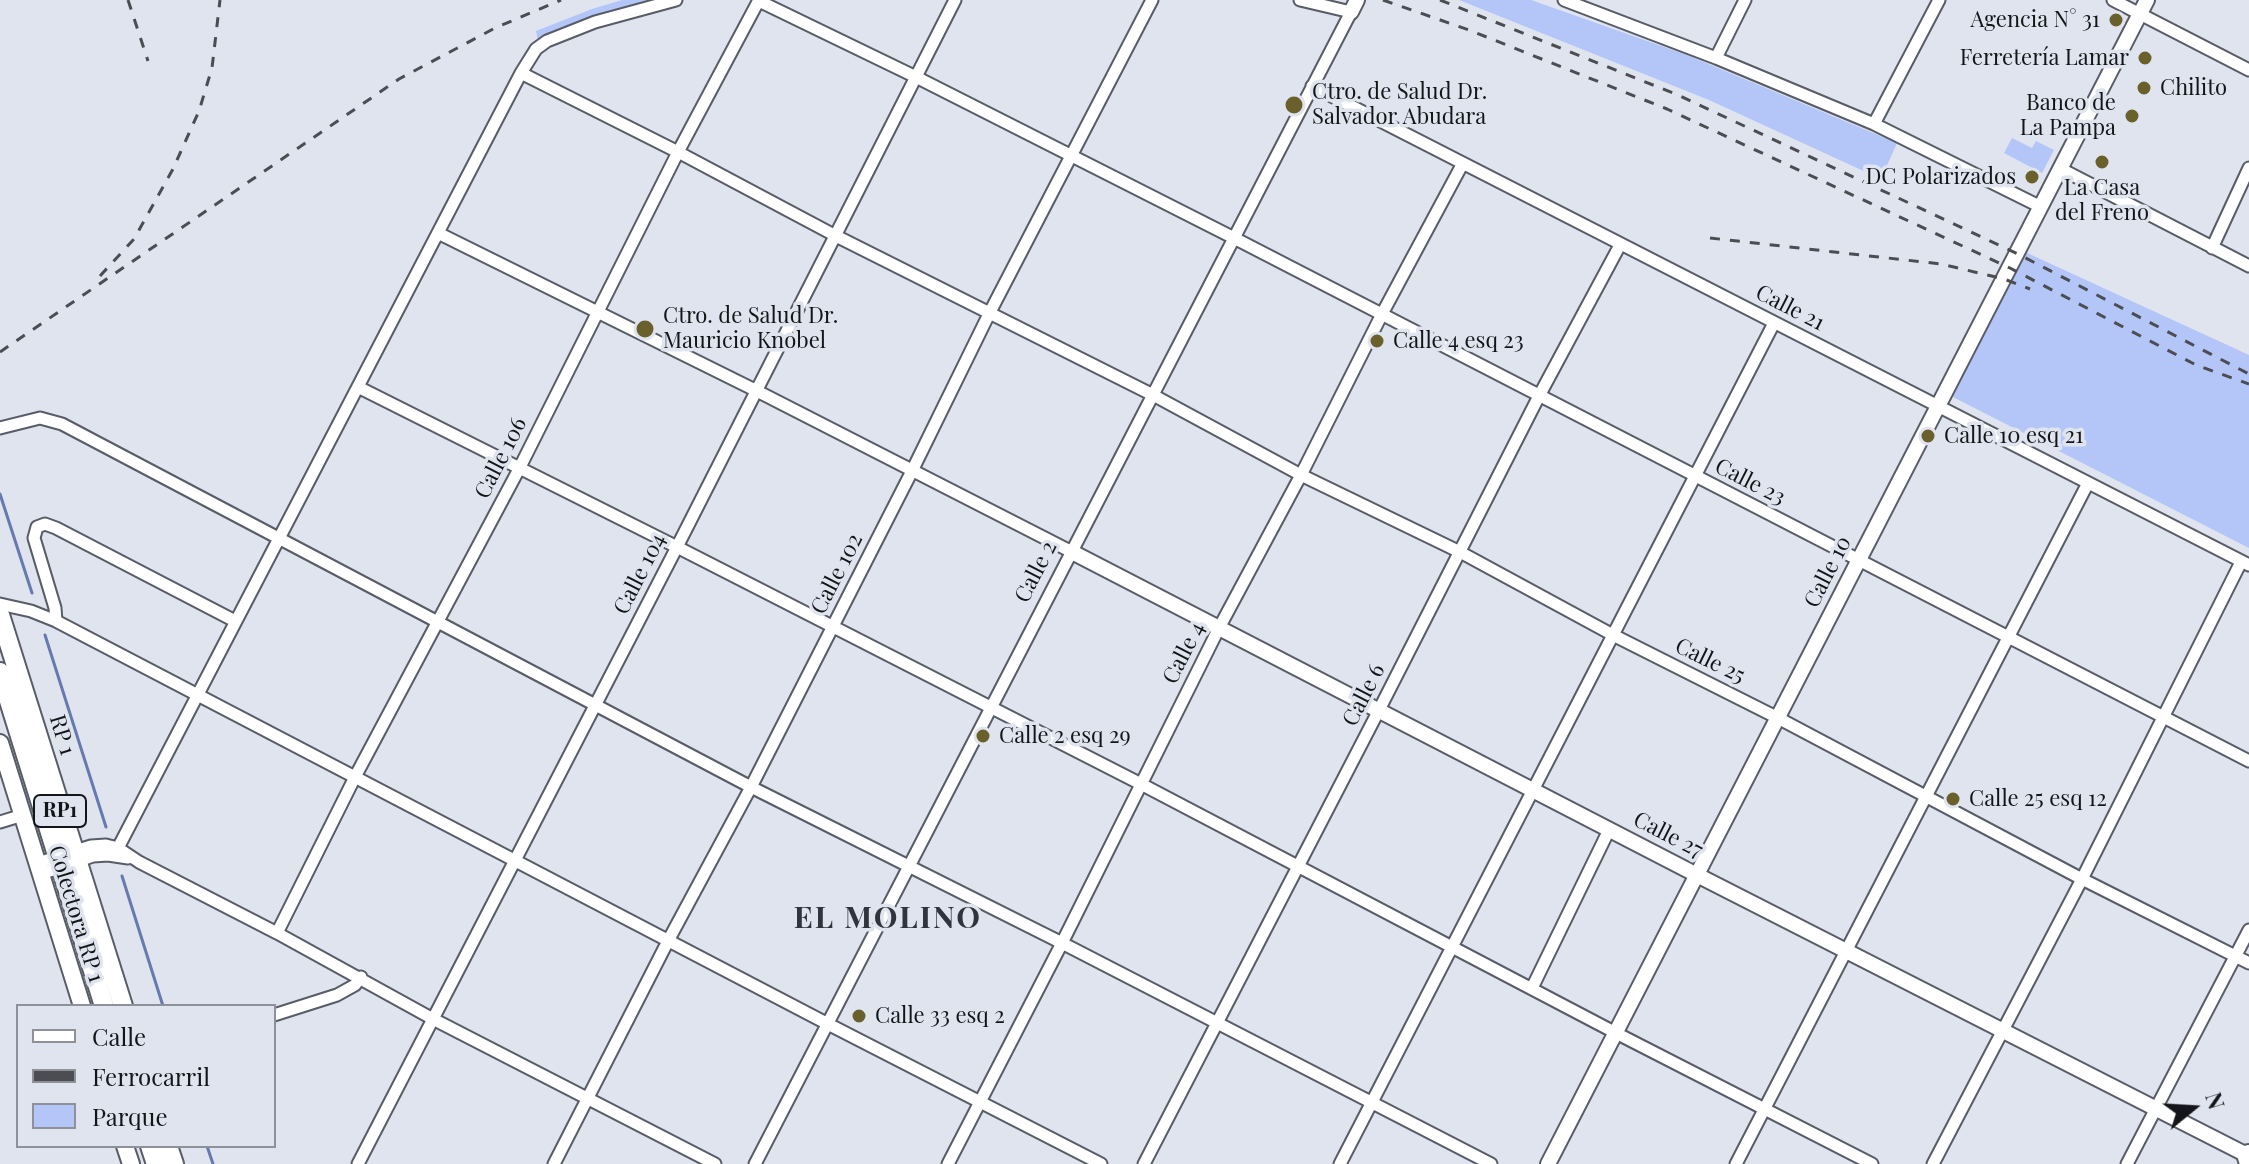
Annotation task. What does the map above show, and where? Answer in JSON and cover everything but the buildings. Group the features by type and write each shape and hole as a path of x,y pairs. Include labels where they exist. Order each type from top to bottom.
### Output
{"main road":[{"name":"RP 1","path":"2,620 103,1004"},
{"name":"RP 1","path":"0,672 66,859 122,1004"},
{"name":"Colectora RP 1","path":"0,743 81,1004"}],"street":[{"path":"118,848 536,49 547,41 595,22 676,0"},
{"name":"Calle 23","path":"759,0 1234,238 2249,761"},
{"name":"Calle 106","path":"277,933 759,0"},
{"name":"Calle 104","path":"358,1164 955,0"},
{"name":"Calle 102","path":"554,1164 751,787 1070,155 1152,0"},
{"path":"1300,0 1354,6"},
{"path":"1564,0 1716,58 1874,124 2041,207"},
{"path":"1716,58 1745,0"},
{"path":"1874,124 1939,0"},
{"path":"2113,0 2249,70"},
{"name":"Calle 10","path":"1548,1164 2147,0"},
{"name":"Calle 2","path":"755,1164 1354,6"},
{"name":"Calle 25","path":"521,73 1153,395 1301,475 1460,552 1613,635 2249,963"},
{"name":"Calle 21","path":"1312,86 2245,564"},
{"name":"Calle 4","path":"948,1164 1219,628 1463,163"},
{"path":"2212,248 2249,168"},
{"path":"2061,169 2249,266"},
{"path":"438,233 1072,552"},
{"name":"Calle 6","path":"1144,1164 1539,396 1620,245"},
{"path":"1340,1164 1774,323"},
{"path":"358,387 1141,784 1872,1164"},
{"path":"0,428 40,418 62,424 751,787 1218,1022 1491,1164"},
{"path":"1736,1164 2088,483"},
{"path":"56,621 34,538 37,527 45,524 235,621"},
{"name":"Calle 27","path":"1072,552 2248,1157"},
{"path":"1933,1164 2245,564"},
{"path":"0,604 56,621 198,693 514,861 1101,1164"},
{"path":"2,620 31,611"},
{"path":"0,822 23,815"},
{"path":"1532,988 1609,830"},
{"path":"39,869 106,845 118,848 132,859 361,977 433,1019 715,1164"},
{"path":"66,859 101,855 132,859"},
{"path":"2127,1164 2249,930"},
{"path":"276,1014 337,995 355,985 361,977"}],"green space":[{"path":"622,0 663,0 538,42 536,31"},
{"path":"1459,0 1531,0 1687,55 1897,143 1881,179 1709,100"},
{"path":"2012,138 2032,148 2036,141 2054,150 2042,173 2004,153"},
{"path":"2025,252 2249,355 2249,548 1951,396"}],"waterway":[{"path":"0,494 32,593"},
{"path":"45,635 106,827"},
{"path":"122,876 162,1004"},
{"path":"208,1148 213,1164"}],"railway":[{"path":"128,0 148,61"},
{"path":"100,276 134,239 173,169 199,111 212,68 220,0"},
{"path":"0,352 399,79 495,28 561,0"},
{"path":"1383,0 1469,30 1667,109 2010,268 2196,365 2249,384"},
{"path":"1440,0 1678,95 2018,254 2249,374"},
{"path":"1710,238 1941,264 2004,279 2030,289"}],"place":[{"name":"Agencia N° 31","path":"2116,20"},
{"name":"Ferretería Lamar","path":"2145,58"},
{"name":"Chilito","path":"2144,88"},
{"name":"Ctro. de Salud Dr. Salvador Abudara","path":"1294,105"},
{"name":"Banco de La Pampa","path":"2132,116"},
{"name":"La Casa del Freno","path":"2102,162"},
{"name":"DC Polarizados","path":"2032,177"},
{"name":"Ctro. de Salud Dr. Mauricio Knobel","path":"645,329"},
{"name":"Calle 4 esq 23","path":"1377,341"},
{"name":"Calle 10 esq 21","path":"1928,436"},
{"name":"Calle 2 esq 29","path":"983,736"},
{"name":"Calle 25 esq 12","path":"1953,799"},
{"name":"Calle 33 esq 2","path":"859,1016"}],"district":[{"name":"EL MOLINO","path":"888,919"}]}
